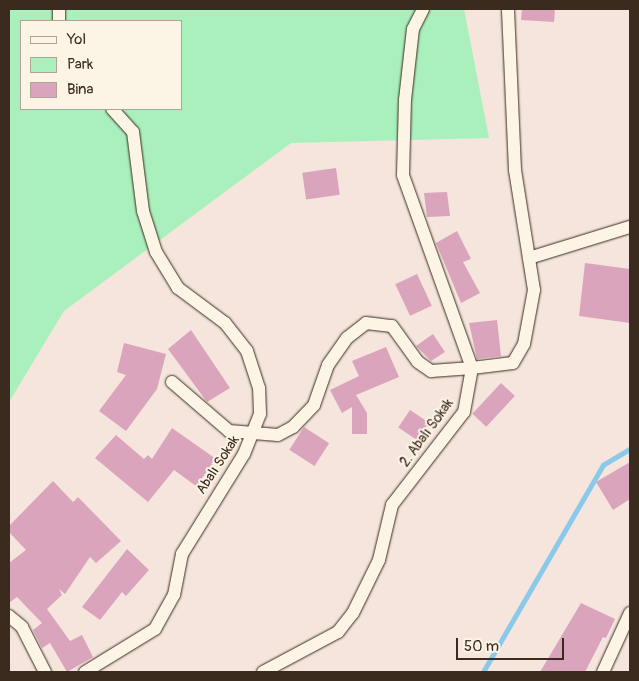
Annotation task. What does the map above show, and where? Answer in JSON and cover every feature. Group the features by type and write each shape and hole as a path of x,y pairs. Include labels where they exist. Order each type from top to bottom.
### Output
{"street":[{"path":"423,9 413,29 405,100 403,176 472,368 513,363 524,344 534,290 516,170 508,9"},
{"path":"113,110 133,132 142,211 156,252 178,288 225,323 247,351 259,388 256,431 229,431 172,382"},
{"path":"529,258 630,227"},
{"name":"Abalı Sokak","path":"85,672 155,628 174,595 182,554 200,519 256,431 278,435 299,422 314,405 328,365 347,338 366,323 392,326 418,362 431,371 472,368"},
{"name":"2. Abalı Sokak","path":"263,672 338,632 354,613 378,560 392,505 464,412 472,368"},
{"path":"603,672 630,613"},
{"path":"9,616 22,626 45,672"}],"green space":[{"path":"9,9 464,9 489,138 291,143 64,311 9,402"}],"building":[{"path":"522,9 555,9 554,22 521,20"},
{"path":"336,168 340,195 306,199 302,173"},
{"path":"447,192 450,216 427,217 424,193"},
{"path":"457,231 471,259 463,262 480,293 461,303 436,243"},
{"path":"585,263 630,269 630,323 579,316"},
{"path":"417,274 432,306 410,316 395,284"},
{"path":"497,320 501,356 477,359 469,323"},
{"path":"191,330 230,388 207,402 168,349"},
{"path":"433,334 445,352 431,361 416,346"},
{"path":"124,343 166,354 157,389 126,431 99,411 126,375 117,372"},
{"path":"386,347 399,377 356,395 367,413 367,434 352,434 352,407 342,413 330,390 359,376 352,361"},
{"path":"501,383 515,396 486,427 472,414"},
{"path":"410,410 429,423 417,440 398,427"},
{"path":"304,427 329,443 314,466 289,450"},
{"path":"172,428 216,459 196,486 174,470 148,502 95,458 116,435 144,459 148,455 152,459"},
{"path":"630,462 630,499 613,510 596,482"},
{"path":"53,481 73,502 78,497 121,541 96,563 90,557 65,594 59,589 62,595 47,609 70,641 82,635 93,657 67,672 50,643 42,648 33,630 42,623 17,597 9,603 9,563 26,550 9,532 9,526"},
{"path":"127,549 149,570 126,596 122,592 100,620 82,607"},
{"path":"581,603 615,619 606,638 603,637 585,672 540,672"}],"waterway":[{"path":"483,672 603,465 630,449"}]}
